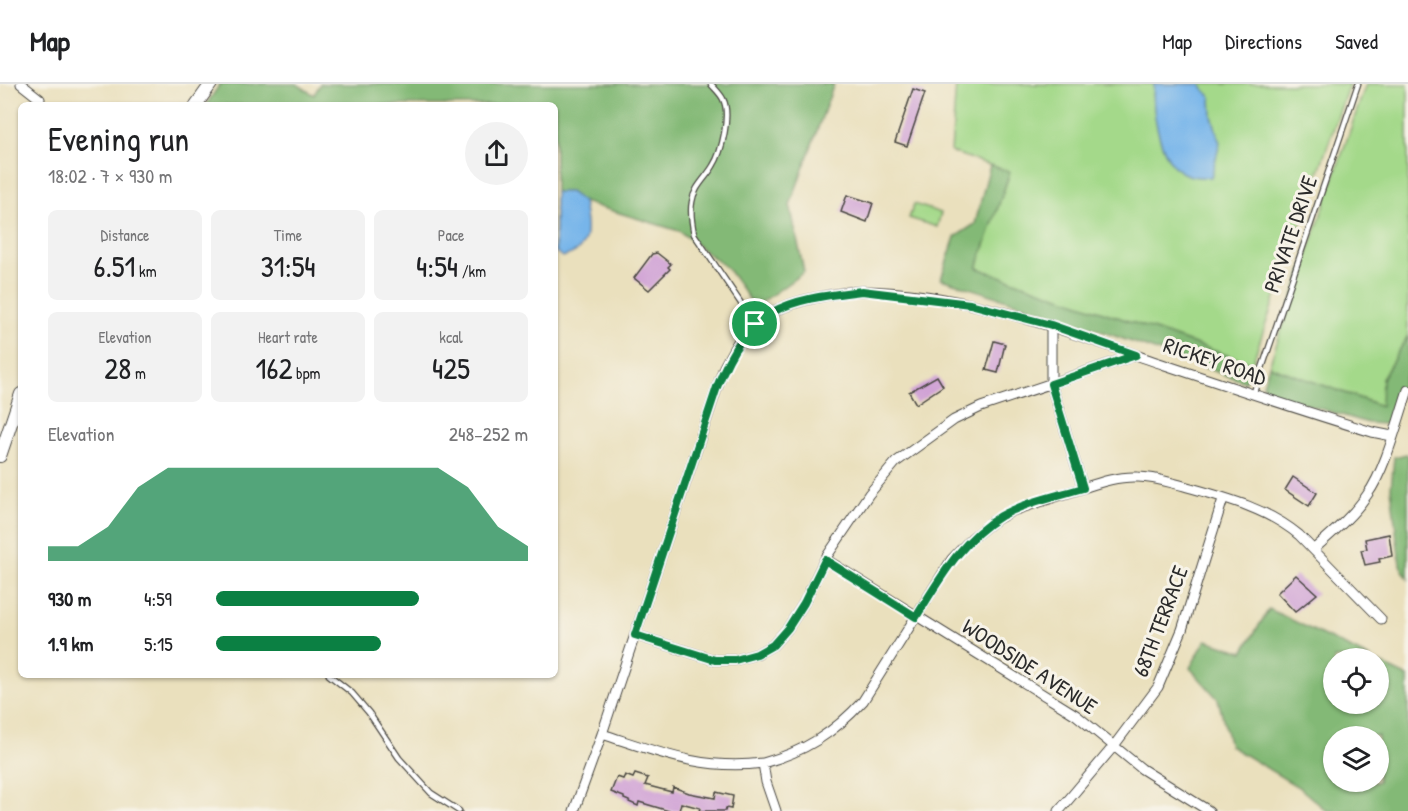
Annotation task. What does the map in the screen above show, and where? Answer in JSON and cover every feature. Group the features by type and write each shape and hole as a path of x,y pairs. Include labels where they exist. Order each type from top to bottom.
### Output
{"street":[{"path":"21,84 40,99"},
{"path":"198,102 211,84"},
{"name":"RICKEY ROAD","path":"574,811 602,734 724,367 742,337 755,324 775,311 797,302 862,291 970,304 1051,325 1252,395 1392,436"},
{"path":"1051,325 1051,384 1083,488"},
{"path":"635,635 715,660 735,660 757,654 773,645 788,628 804,603 825,560 869,494 896,462 954,420 990,404 1136,355"},
{"path":"1314,549 1367,496 1380,470 1408,390"},
{"path":"0,456 18,403"},
{"path":"602,734 690,762 728,766 763,763 805,748 846,720 863,701 952,559 982,529 1012,511 1113,479 1155,478 1239,502 1277,520 1314,549 1381,619"},
{"name":"68TH TERRACE","path":"1059,811 1113,747 1158,687 1182,630 1223,499"},
{"name":"WOODSIDE AVENUE","path":"825,560 1076,715 1142,769 1209,811"},
{"path":"763,763 766,782 776,811"}],"lane":[{"path":"711,84 723,99 724,135 722,147 714,165 696,190 692,201 692,224 694,234 710,260 755,324"},
{"name":"PRIVATE DRIVE","path":"1252,395 1358,84"},
{"path":"332,678 352,693 369,712 399,758 431,793 459,811"}],"green space":[{"path":"220,84 297,84 314,95 320,84 834,84 790,205 804,272 755,307 727,268 679,231 583,202 570,192 558,192 558,102 208,102"},
{"path":"956,84 1349,84 1252,364 977,268 1010,172 951,152"},
{"path":"1366,84 1408,84 1408,336 1382,379 1382,406 1269,366"},
{"path":"990,165 1010,172 977,268 1252,364 1245,382 1061,317 941,279 955,237 975,224"},
{"path":"914,204 941,213 937,227 909,218"},
{"path":"1408,336 1408,369 1390,420 1384,424 1368,423 1265,392 1263,384 1269,366 1381,406 1382,379"},
{"path":"1406,454 1408,457 1408,579 1400,565 1391,488 1394,457"},
{"path":"1269,609 1349,648 1323,648 1323,714 1389,714 1389,668 1408,677 1408,811 1327,811 1300,788 1230,746 1218,699 1190,668 1206,640 1243,652"}],"water":[{"path":"1154,84 1200,84 1211,98 1212,116 1220,143 1211,177 1186,174 1177,169 1168,157 1157,126"},
{"path":"558,192 570,192 583,202 586,237 579,249 562,257 558,254"}],"building":[{"path":"913,89 925,93 907,146 895,142"},
{"path":"847,195 873,203 867,222 841,212"},
{"path":"657,253 671,264 668,267 670,269 649,290 634,278 652,254"},
{"path":"994,341 1005,344 998,373 986,370"},
{"path":"937,376 943,386 916,404 909,392"},
{"path":"1293,477 1317,493 1309,506 1285,490"},
{"path":"1389,534 1392,556 1379,559 1380,562 1365,565 1361,550 1367,549 1365,539"},
{"path":"1296,575 1317,594 1295,612 1277,593"},
{"path":"635,774 648,778 645,785 672,792 673,787 715,798 716,792 733,796 731,809 699,811 700,808 681,803 679,811 669,811 639,802 638,806 611,792 617,777 623,779 625,775 633,778"}],"route":[{"path":"862,291 970,304 1051,325 1136,355 1051,384 1083,488 1012,511 982,529 952,559 916,617 825,560 804,603 788,628 773,645 757,654 735,660 715,660 635,635 724,367 742,337 755,324 775,311 797,302 862,291"}]}
